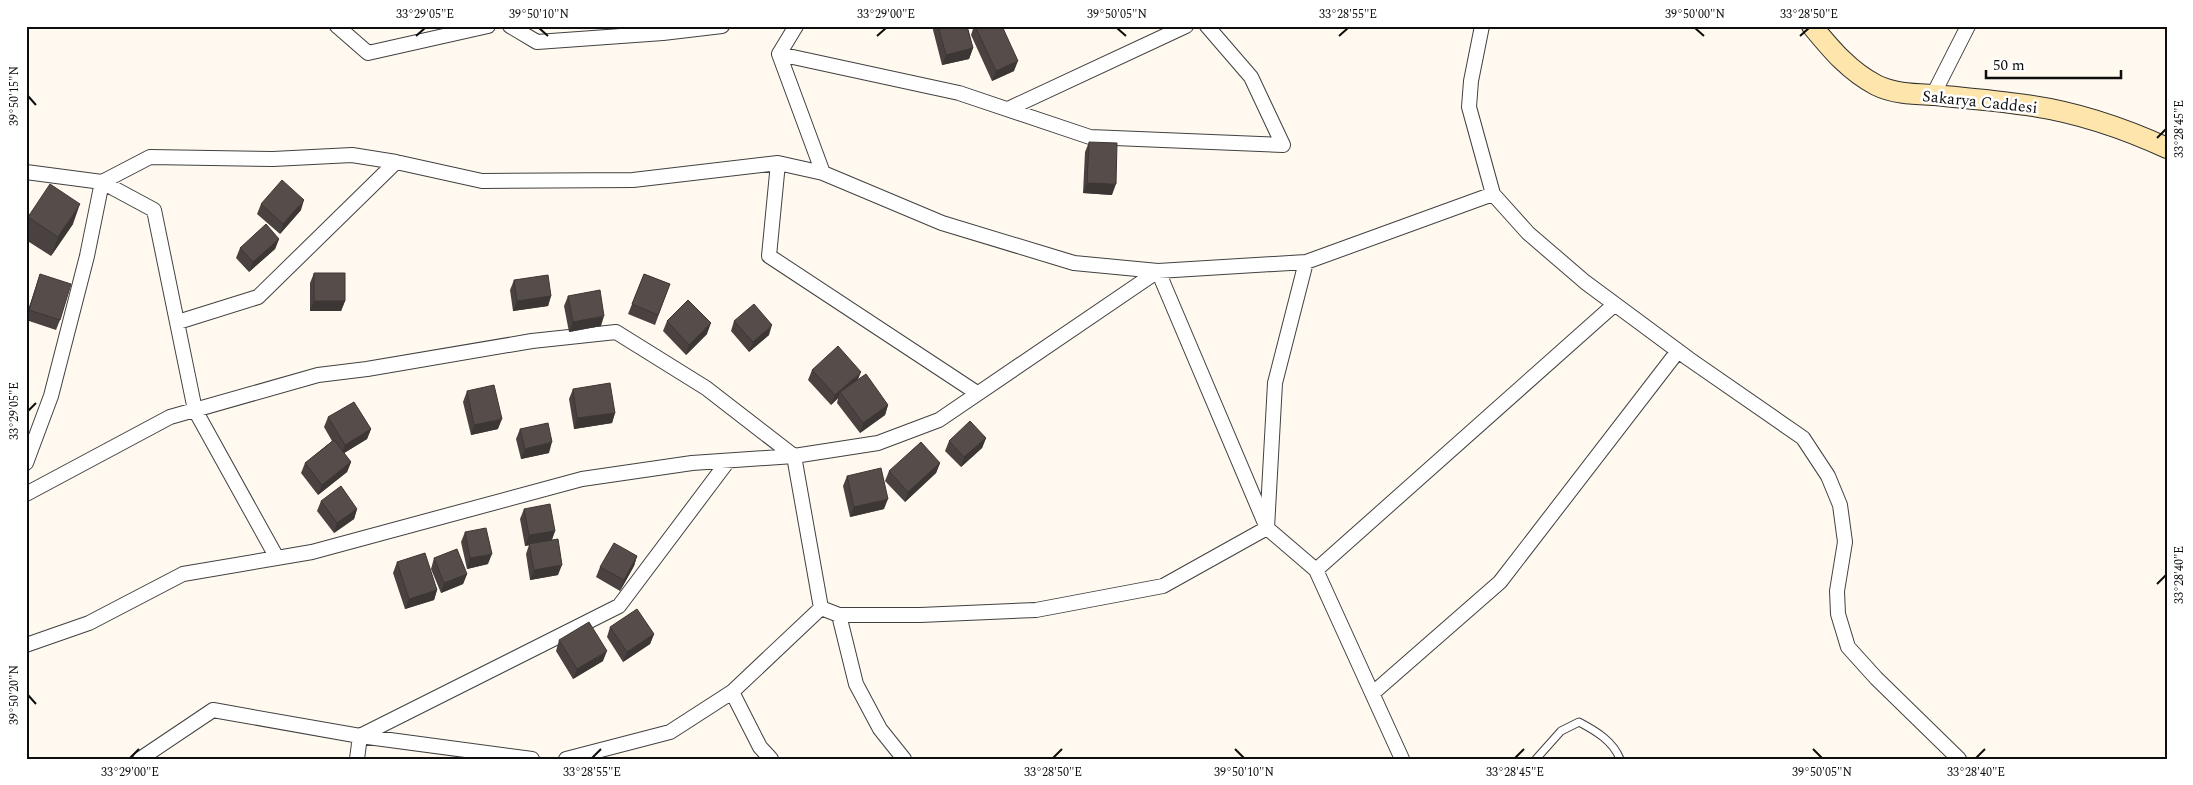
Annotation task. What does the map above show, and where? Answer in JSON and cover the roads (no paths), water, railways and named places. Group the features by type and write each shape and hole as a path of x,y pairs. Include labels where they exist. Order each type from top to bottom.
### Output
{"street":[{"path":"337,26 368,53 488,26"},
{"path":"510,26 537,42 722,26"},
{"path":"779,54 796,26"},
{"path":"1008,109 1186,26"},
{"path":"779,54 959,93 1090,137 1283,145 1251,77 1207,26"},
{"path":"1482,26 1471,81 1469,107 1494,194 1528,233 1585,282 1678,351 1803,438 1828,476 1840,505 1845,542 1837,591 1838,614 1848,647 1876,678 1957,758"},
{"name":"Sakarya Caddesi","path":"1812,26 1837,56 1877,85 1899,92 2019,104 2062,111 2092,118 2167,148"},
{"path":"1933,95 1968,26"},
{"path":"779,54 823,173"},
{"path":"102,182 150,157 273,159 352,155 396,162 482,181 633,180 778,163 823,173 942,223 1074,262 1158,271 1306,262 1494,194"},
{"path":"178,322 258,297 396,162"},
{"path":"778,163 769,256 977,394"},
{"path":"26,172 102,182 154,210 195,410 277,558"},
{"path":"26,463 51,396 87,256 102,182"},
{"path":"1267,528 1276,383 1306,262"},
{"path":"26,645 89,623 183,574 312,552 582,479 692,463 794,456 878,443 939,420 1158,271"},
{"path":"1158,271 1267,528 1316,570 1402,759"},
{"path":"1316,570 1615,304"},
{"path":"26,494 170,417 318,375 367,369 532,341 616,332 706,388 794,456 821,608"},
{"path":"1373,693 1500,582 1678,351"},
{"path":"360,736 620,606 728,461"},
{"path":"821,608 839,614 920,615 1036,610 1163,586 1267,528"},
{"path":"566,759 670,732 732,692 821,608"},
{"path":"839,614 856,684 880,729 904,759"},
{"path":"732,692 760,747 771,759"},
{"path":"140,759 213,710 360,736 532,759"},
{"path":"357,759 360,736"}],"lane":[{"path":"1536,759 1561,731 1579,722 1598,732 1616,749 1620,759"}]}
